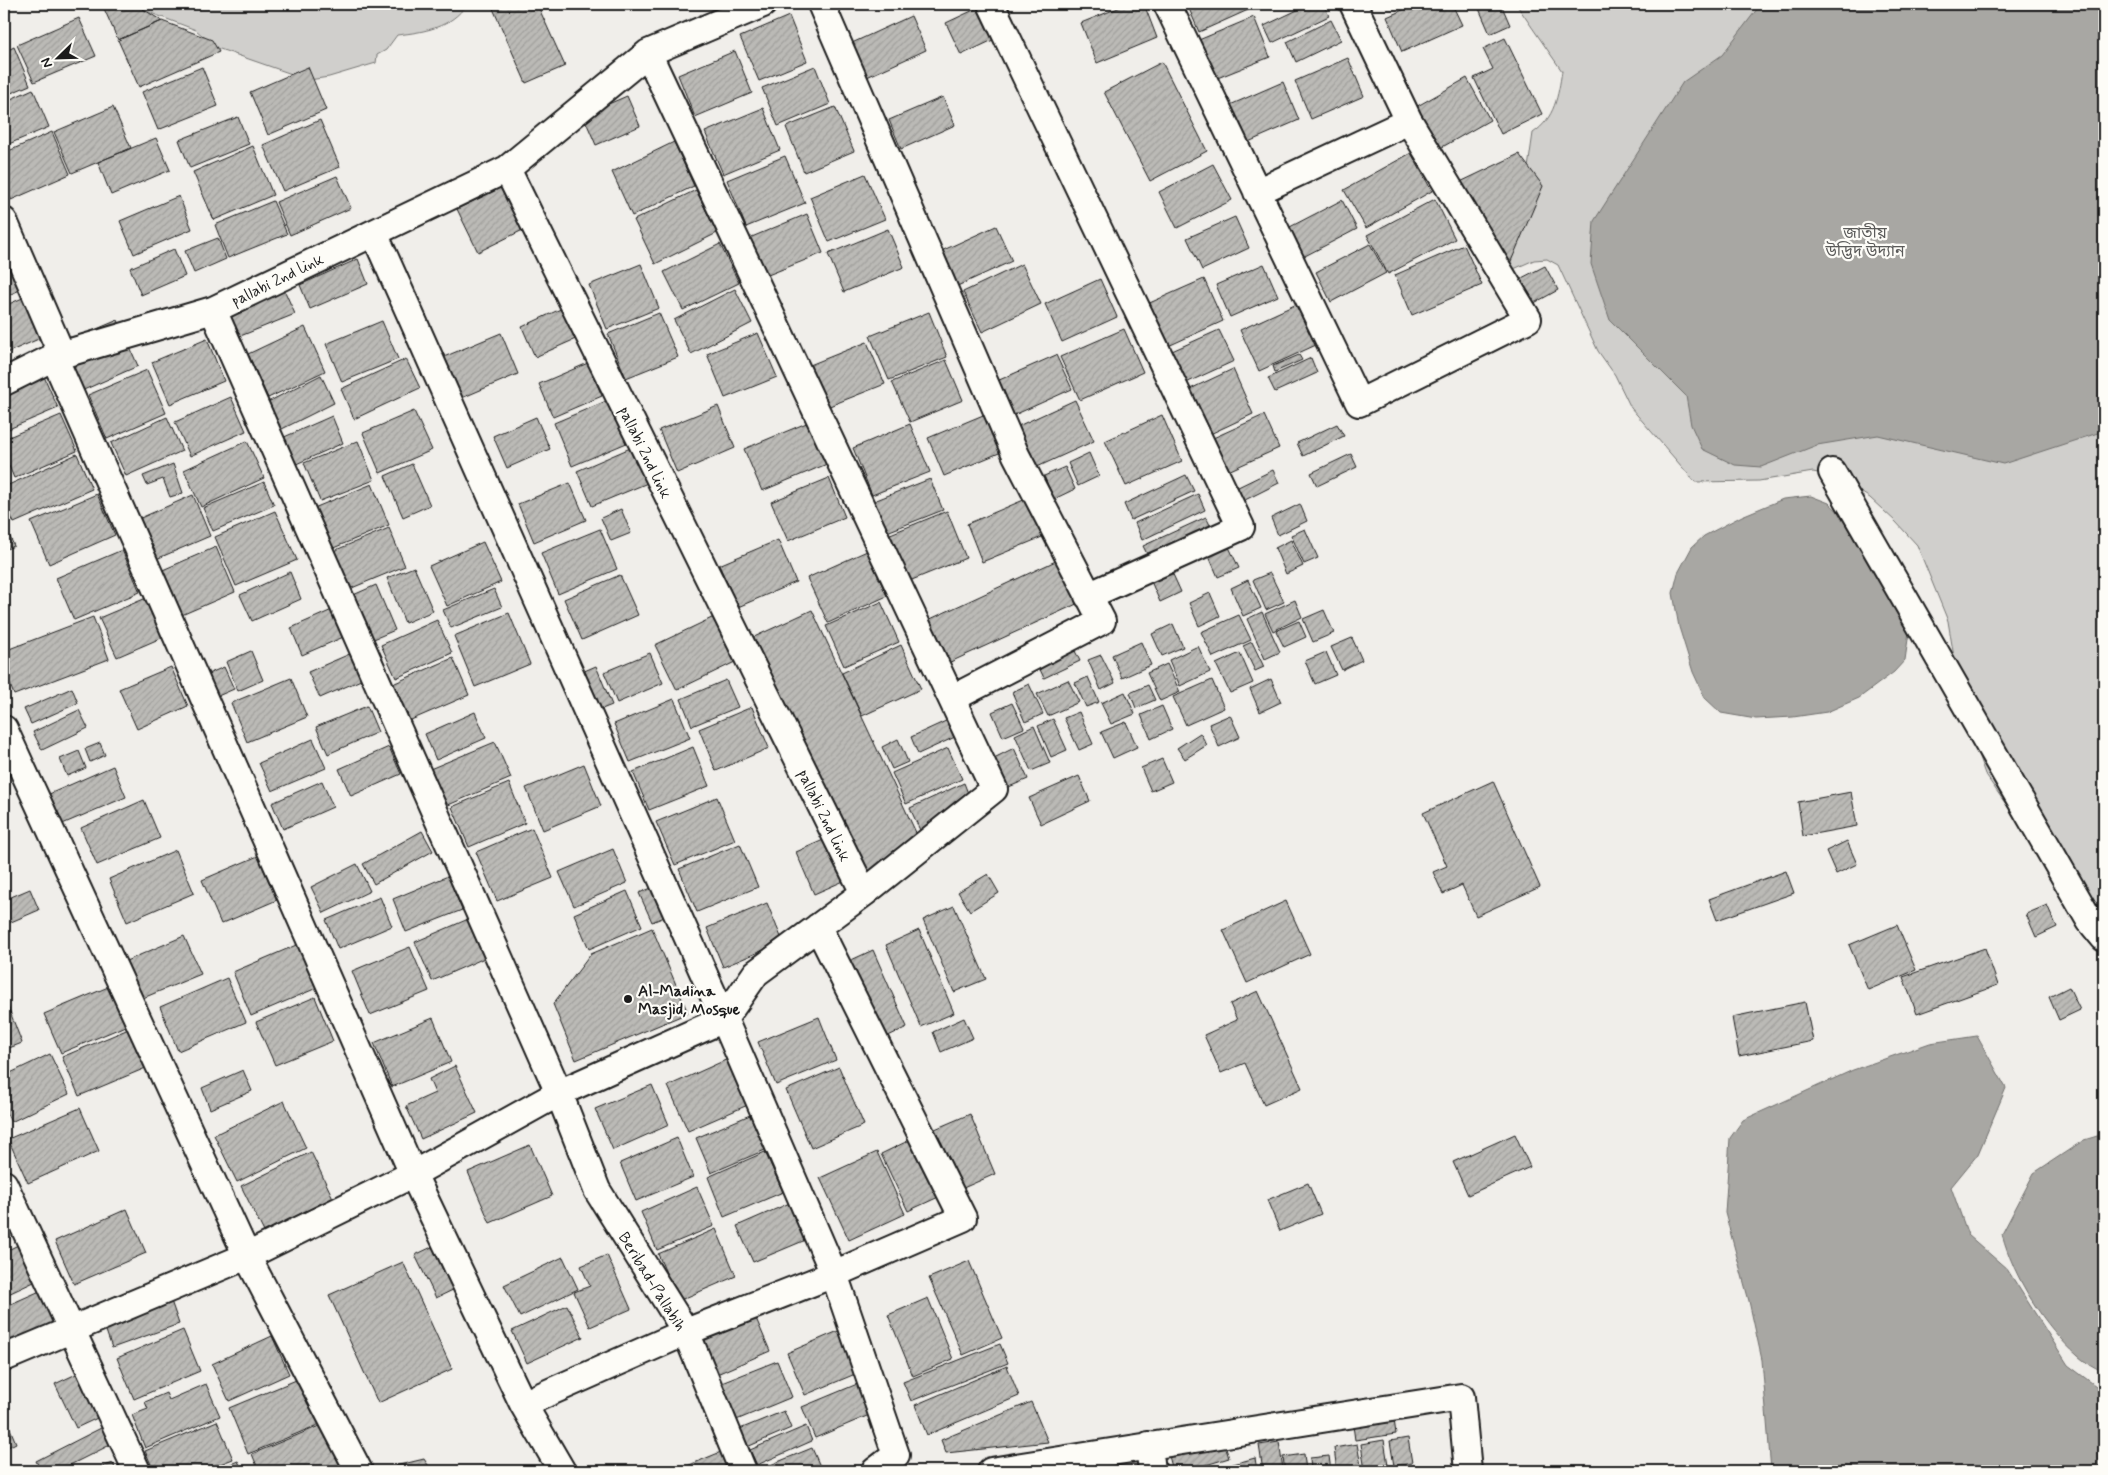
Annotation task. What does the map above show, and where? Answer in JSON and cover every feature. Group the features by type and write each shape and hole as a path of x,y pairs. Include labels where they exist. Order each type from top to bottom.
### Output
{"street":[{"path":"507,169 648,53 763,4"},
{"path":"821,4 1016,455 1102,621 953,698"},
{"path":"991,4 1241,527 1088,596"},
{"path":"1167,4 1359,403 1528,319 1408,121 1353,4"},
{"path":"4,1358 247,1256 413,1174 559,1093 724,1019 756,973 864,893 994,789 953,698 648,53"},
{"path":"1257,192 1408,121"},
{"name":"pallabi 2nd link","path":"4,382 58,356 213,310 507,169 864,893"},
{"path":"4,221 58,356 413,1174 523,1404 562,1471"},
{"path":"374,233 724,1019 834,1274 896,1455 875,1471"},
{"name":"Beribad-Pallabih","path":"213,310 559,1093 597,1190 686,1332 743,1471"},
{"path":"1832,472 2090,921 2104,938"},
{"path":"4,729 247,1256 359,1471"},
{"path":"523,1404 686,1332 834,1274 964,1218 818,927"},
{"path":"4,1184 137,1471"},
{"path":"990,1471 1462,1397 1468,1471"},
{"path":"1149,1445 1152,1471"}],"green space":[{"path":"133,4 467,4 461,12 445,24 427,30 397,35 386,50 377,55 376,63 329,77 309,80 217,48 196,30"},
{"name":"জাতীয় উদ্ভিদ উদ্যান","path":"1516,4 2104,4 2104,954 2056,890 2044,850 2014,816 1985,774 1971,735 1956,669 1948,621 1917,545 1870,498 1837,477 1813,472 1759,481 1695,482 1631,408 1615,375 1598,351 1558,265 1547,259 1534,260 1498,276 1528,168 1533,133 1551,113 1557,98 1562,71"}],"shaded area":[{"name":"জাতীয় উদ্ভিদ উদ্যান","path":"1761,4 2104,4 2104,431 2003,464 1878,435 1817,445 1761,467 1735,465 1702,449 1691,425 1686,396 1610,320 1591,264 1594,221 1683,82 1722,55"},
{"path":"1811,496 1829,503 1844,517 1871,568 1903,614 1909,632 1905,660 1894,672 1859,698 1827,712 1793,717 1756,719 1721,713 1705,698 1693,672 1679,627 1673,593 1678,573 1692,547 1704,536 1742,516 1783,499"},
{"path":"1977,1036 2006,1088 1978,1154 1951,1187 1968,1235 2007,1269 2068,1365 2104,1392 2104,1471 1771,1471 1762,1360 1749,1301 1725,1213 1730,1138 1743,1120 1853,1070 1930,1043"},
{"path":"2104,1134 2104,1373 2078,1356 2065,1344 2042,1316 2022,1284 2007,1251 2002,1234 2034,1173 2084,1140"}],"building":[{"path":"102,4 135,4 162,21 118,40"},
{"path":"491,4 537,4 565,66 526,83"},
{"path":"831,4 851,4 835,11"},
{"path":"1128,4 1144,4 1157,38 1097,63 1081,23"},
{"path":"1187,4 1256,4 1257,6 1199,32"},
{"path":"1310,4 1323,4 1329,16 1272,43 1264,26"},
{"path":"1416,4 1452,4 1462,25 1402,52 1387,17"},
{"path":"1477,4 1501,4 1510,25 1490,34"},
{"path":"980,7 995,39 961,55 946,23"},
{"path":"789,16 807,61 759,81 740,37"},
{"path":"911,16 926,50 867,77 852,43"},
{"path":"1254,17 1270,57 1210,81 1194,42"},
{"path":"79,18 96,56 34,82 17,45"},
{"path":"1331,20 1341,40 1296,62 1287,42"},
{"path":"162,21 212,40 219,52 139,87 118,40"},
{"path":"1505,38 1542,114 1501,134 1474,78 1493,69 1483,49"},
{"path":"14,47 30,85 4,96 4,52"},
{"path":"735,51 752,93 695,117 678,75"},
{"path":"1348,58 1364,96 1311,119 1295,81"},
{"path":"1162,62 1207,151 1150,181 1104,92"},
{"path":"815,66 830,104 778,126 762,88"},
{"path":"202,67 218,106 158,130 142,92"},
{"path":"308,67 326,110 268,135 250,92"},
{"path":"1467,78 1490,120 1437,150 1414,108"},
{"path":"1283,82 1299,120 1246,143 1230,105"},
{"path":"33,89 49,127 4,146 4,102"},
{"path":"627,96 640,126 596,145 583,115"},
{"path":"943,97 955,125 901,149 889,120"},
{"path":"113,107 131,148 72,173 54,132"},
{"path":"835,107 854,151 804,172 786,127"},
{"path":"763,108 780,150 723,174 705,132"},
{"path":"238,117 249,144 190,168 179,140"},
{"path":"320,120 340,167 283,191 263,145"},
{"path":"52,132 70,174 11,200 4,183 4,153"},
{"path":"156,138 170,170 111,195 98,162"},
{"path":"674,142 694,186 632,216 612,172"},
{"path":"253,146 273,195 214,220 193,172"},
{"path":"1411,153 1432,191 1366,228 1344,190"},
{"path":"1519,154 1543,186 1506,273 1456,184"},
{"path":"785,156 805,203 746,227 727,180"},
{"path":"1213,164 1232,200 1177,228 1159,192"},
{"path":"865,174 885,219 829,242 810,197"},
{"path":"337,176 351,208 290,235 276,202"},
{"path":"512,182 533,225 478,252 457,209"},
{"path":"696,190 717,233 655,264 634,220"},
{"path":"179,196 192,229 134,254 120,221"},
{"path":"1435,199 1455,239 1388,274 1367,235"},
{"path":"1342,200 1357,229 1303,257 1288,228"},
{"path":"273,201 287,234 228,258 215,225"},
{"path":"4,203 38,282 4,297"},
{"path":"807,214 823,253 763,277 747,239"},
{"path":"1235,217 1249,248 1202,270 1187,238"},
{"path":"996,226 1012,261 953,288 937,253"},
{"path":"888,229 904,267 844,292 828,254"},
{"path":"218,238 226,259 194,273 185,251"},
{"path":"720,244 739,283 683,310 664,272"},
{"path":"1370,244 1386,273 1331,302 1316,272"},
{"path":"1464,245 1482,285 1412,315 1395,275"},
{"path":"174,249 185,276 141,295 130,268"},
{"path":"358,259 368,284 310,309 300,285"},
{"path":"641,264 659,308 607,329 589,285"},
{"path":"1022,264 1041,304 982,332 963,292"},
{"path":"1264,264 1278,296 1230,317 1216,285"},
{"path":"1545,266 1558,290 1527,307 1514,282"},
{"path":"278,276 295,314 238,337 223,299"},
{"path":"1100,279 1117,317 1062,342 1045,304"},
{"path":"1204,279 1223,321 1164,348 1145,305"},
{"path":"735,289 752,323 691,354 674,320"},
{"path":"39,291 57,331 4,354 4,306"},
{"path":"1297,304 1316,345 1259,371 1240,330"},
{"path":"567,306 580,337 535,357 522,327"},
{"path":"929,312 947,357 889,380 870,336"},
{"path":"659,313 678,357 626,378 608,334"},
{"path":"118,320 138,366 79,392 59,345"},
{"path":"382,321 398,359 342,382 326,344"},
{"path":"305,327 325,371 268,398 248,354"},
{"path":"1124,329 1143,372 1080,400 1060,357"},
{"path":"1219,330 1234,361 1186,383 1172,351"},
{"path":"501,333 518,374 457,400 439,359"},
{"path":"758,333 777,377 725,398 707,354"},
{"path":"207,339 224,381 170,404 152,362"},
{"path":"867,342 885,384 827,407 810,365"},
{"path":"1056,355 1072,389 1012,416 997,381"},
{"path":"1299,355 1302,360 1275,372 1273,366"},
{"path":"1311,358 1317,373 1275,392 1268,378"},
{"path":"406,359 420,388 354,419 341,389"},
{"path":"946,360 963,400 910,422 892,382"},
{"path":"588,363 602,396 553,417 539,384"},
{"path":"1233,369 1253,414 1208,435 1188,390"},
{"path":"147,370 166,413 107,439 88,395"},
{"path":"42,372 58,408 4,431 4,389"},
{"path":"321,375 334,403 280,430 266,403"},
{"path":"231,397 246,431 190,456 175,422"},
{"path":"611,399 629,442 572,466 554,423"},
{"path":"1075,400 1094,441 1035,468 1016,427"},
{"path":"718,406 735,448 677,473 659,430"},
{"path":"414,411 432,450 380,473 363,433"},
{"path":"988,413 1004,451 944,476 928,438"},
{"path":"61,415 77,451 14,478 4,454 4,439"},
{"path":"1162,415 1182,461 1126,486 1105,441"},
{"path":"1264,415 1279,448 1226,472 1211,439"},
{"path":"332,416 343,443 294,465 282,438"},
{"path":"167,417 182,451 126,476 111,443"},
{"path":"536,417 550,449 507,468 493,436"},
{"path":"809,422 827,464 762,491 744,449"},
{"path":"910,424 930,472 872,495 853,448"},
{"path":"1337,424 1344,436 1303,456 1297,443"},
{"path":"247,441 264,478 201,507 184,470"},
{"path":"358,441 374,480 320,501 304,463"},
{"path":"635,446 650,482 592,506 577,471"},
{"path":"1089,453 1099,476 1078,486 1068,463"},
{"path":"77,454 92,489 14,523 4,500 4,487"},
{"path":"1351,454 1357,467 1317,486 1311,473"},
{"path":"173,464 183,493 170,497 163,479 147,485 143,476"},
{"path":"412,464 430,505 403,517 385,476"},
{"path":"1065,467 1075,489 1054,499 1044,476"},
{"path":"1273,470 1279,483 1239,503 1232,490"},
{"path":"1186,475 1194,491 1131,520 1124,504"},
{"path":"829,478 845,517 788,541 771,502"},
{"path":"930,479 943,510 887,532 874,501"},
{"path":"264,482 274,505 213,531 203,508"},
{"path":"570,483 586,520 534,542 518,504"},
{"path":"372,484 389,525 331,549 314,508"},
{"path":"97,494 115,535 49,564 31,522"},
{"path":"1198,494 1205,510 1142,540 1135,523"},
{"path":"193,495 210,536 154,560 136,520"},
{"path":"1026,499 1042,537 982,562 967,524"},
{"path":"1300,504 1307,521 1278,535 1271,518"},
{"path":"621,509 631,533 611,541 601,518"},
{"path":"275,511 297,560 236,586 215,537"},
{"path":"947,511 966,558 902,584 883,537"},
{"path":"1206,517 1214,533 1151,562 1143,546"},
{"path":"4,523 14,546 4,550"},
{"path":"389,528 405,566 347,590 331,552"},
{"path":"600,529 617,569 558,594 541,553"},
{"path":"1305,529 1318,558 1304,564 1291,535"},
{"path":"778,540 796,582 738,607 719,565"},
{"path":"1291,540 1303,566 1286,574 1275,548"},
{"path":"483,542 501,582 447,606 429,566"},
{"path":"1228,545 1239,568 1218,577 1208,554"},
{"path":"216,547 235,592 177,617 158,572"},
{"path":"122,550 140,592 74,620 56,578"},
{"path":"867,551 887,596 828,623 807,578"},
{"path":"1060,559 1081,602 946,664 926,621"},
{"path":"414,567 433,611 405,623 387,578"},
{"path":"1171,570 1181,592 1160,602 1150,579"},
{"path":"290,572 301,599 252,621 240,595"},
{"path":"1270,573 1284,602 1266,610 1253,580"},
{"path":"620,575 638,615 582,640 564,599"},
{"path":"1248,580 1261,608 1243,616 1231,588"},
{"path":"376,585 395,630 369,641 351,596"},
{"path":"494,589 502,607 451,628 443,610"},
{"path":"1210,593 1220,616 1199,626 1189,603"},
{"path":"151,596 168,635 117,657 99,618"},
{"path":"1295,600 1302,617 1273,631 1265,614"},
{"path":"881,602 899,642 844,666 826,626"},
{"path":"341,606 348,635 302,655 291,628"},
{"path":"812,610 919,839 862,876 752,638"},
{"path":"1324,610 1334,633 1313,642 1303,619"},
{"path":"1262,612 1280,652 1265,659 1247,619"},
{"path":"509,613 530,664 475,687 454,636"},
{"path":"1239,615 1251,640 1213,657 1201,632"},
{"path":"716,616 737,661 677,690 655,645"},
{"path":"93,617 109,659 14,695 4,669 4,651"},
{"path":"437,620 452,653 396,678 381,645"},
{"path":"1299,621 1306,637 1284,647 1276,631"},
{"path":"1173,624 1183,647 1162,656 1152,634"},
{"path":"1352,638 1362,660 1342,670 1331,647"},
{"path":"1141,642 1151,665 1122,678 1112,655"},
{"path":"1252,642 1264,667 1255,671 1243,646"},
{"path":"901,645 921,689 862,716 842,673"},
{"path":"1072,645 1080,661 1044,678 1036,661"},
{"path":"1198,646 1210,672 1180,686 1169,660"},
{"path":"359,650 370,676 320,698 308,672"},
{"path":"251,651 263,680 238,691 226,662"},
{"path":"1326,652 1336,675 1315,684 1305,661"},
{"path":"650,653 663,683 617,703 604,672"},
{"path":"1240,653 1253,683 1230,693 1216,664"},
{"path":"1101,655 1115,683 1101,690 1088,660"},
{"path":"453,658 469,695 404,723 388,686"},
{"path":"1167,664 1180,692 1160,701 1147,673"},
{"path":"596,666 612,705 592,713 575,675"},
{"path":"171,667 188,706 137,729 119,689"},
{"path":"224,667 234,689 211,699 201,677"},
{"path":"1088,677 1099,702 1086,707 1075,683"},
{"path":"291,678 307,717 247,742 231,703"},
{"path":"1271,679 1281,702 1260,712 1250,689"},
{"path":"726,680 738,707 692,726 681,699"},
{"path":"1068,680 1079,702 1048,716 1037,694"},
{"path":"1212,680 1224,708 1186,725 1173,697"},
{"path":"1029,684 1043,714 1025,722 1012,692"},
{"path":"1148,685 1155,700 1136,708 1130,693"},
{"path":"72,688 78,703 31,724 24,709"},
{"path":"1125,692 1135,714 1111,724 1101,703"},
{"path":"674,699 690,738 630,762 614,724"},
{"path":"1012,703 1024,728 1003,737 992,712"},
{"path":"367,706 378,732 328,754 316,727"},
{"path":"1162,706 1172,729 1151,739 1141,715"},
{"path":"752,707 769,748 716,771 699,729"},
{"path":"79,710 88,728 42,750 33,732"},
{"path":"475,712 486,738 436,760 425,734"},
{"path":"1079,712 1093,744 1079,750 1064,718"},
{"path":"1230,715 1240,737 1219,747 1209,724"},
{"path":"1053,719 1067,750 1051,757 1038,726"},
{"path":"948,720 955,737 918,754 911,737"},
{"path":"1126,722 1137,747 1113,758 1101,732"},
{"path":"1034,726 1050,763 1031,771 1015,735"},
{"path":"1200,733 1207,745 1185,759 1177,748"},
{"path":"313,739 326,768 272,791 259,763"},
{"path":"898,739 908,762 892,769 882,747"},
{"path":"495,742 511,778 446,806 430,769"},
{"path":"100,743 105,755 90,762 85,749"},
{"path":"389,747 401,774 351,796 339,769"},
{"path":"693,747 709,786 649,810 633,772"},
{"path":"948,748 962,779 906,804 892,773"},
{"path":"1014,748 1028,779 1004,789 990,760"},
{"path":"79,751 86,768 67,776 60,759"},
{"path":"1162,759 1172,782 1151,791 1141,768"},
{"path":"584,764 601,806 543,830 526,788"},
{"path":"113,766 126,797 60,825 47,795"},
{"path":"1079,776 1090,801 1041,824 1029,798"},
{"path":"322,781 333,807 283,829 272,803"},
{"path":"1493,781 1540,887 1476,916 1462,885 1443,894 1433,872 1447,866 1423,813"},
{"path":"509,783 525,823 469,847 452,807"},
{"path":"964,783 971,801 923,837 910,808"},
{"path":"1851,792 1857,826 1803,836 1798,802"},
{"path":"717,797 735,840 675,865 656,822"},
{"path":"144,800 160,838 97,865 81,828"},
{"path":"532,828 553,878 497,901 476,852"},
{"path":"422,831 433,851 374,884 363,864"},
{"path":"828,838 846,880 814,894 796,852"},
{"path":"1847,841 1857,864 1836,874 1826,851"},
{"path":"740,844 758,887 697,912 679,869"},
{"path":"613,849 627,883 574,906 559,872"},
{"path":"176,850 194,893 127,922 109,879"},
{"path":"258,856 277,900 221,924 202,880"},
{"path":"357,864 370,891 324,913 311,887"},
{"path":"1786,871 1794,893 1717,920 1709,899"},
{"path":"988,874 999,893 970,911 958,892"},
{"path":"448,876 462,910 406,932 393,899"},
{"path":"659,885 672,914 652,922 639,893"},
{"path":"30,889 39,910 4,925 4,900"},
{"path":"627,891 642,926 589,949 574,914"},
{"path":"380,897 392,926 338,949 326,920"},
{"path":"1286,901 1310,954 1247,983 1223,930"},
{"path":"767,903 783,942 723,967 707,928"},
{"path":"2047,905 2057,927 2036,937 2026,914"},
{"path":"954,906 986,979 954,992 923,920"},
{"path":"473,917 489,956 432,981 415,942"},
{"path":"1897,925 1916,970 1868,990 1849,945"},
{"path":"652,928 688,1013 576,1060 553,1004 591,954"},
{"path":"919,930 954,1013 921,1027 886,945"},
{"path":"184,936 201,974 143,998 126,961"},
{"path":"301,943 319,987 251,1016 233,972"},
{"path":"410,947 429,991 370,1015 352,971"},
{"path":"1985,948 1998,985 1917,1014 1903,977"},
{"path":"873,950 907,1027 882,1039 847,962"},
{"path":"227,978 246,1022 178,1051 160,1007"},
{"path":"113,985 130,1024 61,1053 44,1014"},
{"path":"2069,987 2080,1010 2059,1020 2049,997"},
{"path":"1258,991 1302,1088 1264,1105 1245,1063 1221,1073 1204,1035 1237,1020 1230,1004"},
{"path":"315,997 333,1041 275,1065 256,1022"},
{"path":"1805,1002 1813,1041 1739,1056 1732,1017"},
{"path":"7,1004 22,1043 4,1050 4,1005"},
{"path":"819,1017 836,1060 776,1085 758,1042"},
{"path":"433,1018 451,1062 392,1087 374,1043"},
{"path":"964,1018 973,1038 941,1052 933,1032"},
{"path":"131,1028 148,1067 79,1096 62,1057"},
{"path":"50,1054 69,1094 11,1122 4,1108 4,1076"},
{"path":"730,1058 750,1104 688,1131 668,1086"},
{"path":"455,1066 477,1113 421,1139 406,1106 435,1093 429,1079"},
{"path":"839,1067 864,1125 811,1148 786,1090"},
{"path":"243,1070 252,1091 210,1109 202,1088"},
{"path":"652,1085 669,1125 613,1150 595,1109"},
{"path":"284,1101 306,1148 237,1182 214,1135"},
{"path":"80,1108 99,1151 28,1183 8,1139"},
{"path":"970,1114 995,1174 961,1189 935,1129"},
{"path":"750,1115 765,1150 711,1173 696,1138"},
{"path":"1515,1134 1530,1167 1468,1195 1453,1162"},
{"path":"918,1136 945,1194 908,1211 881,1154"},
{"path":"677,1138 693,1177 636,1201 620,1163"},
{"path":"530,1145 552,1196 490,1223 468,1172"},
{"path":"311,1152 333,1198 264,1232 241,1186"},
{"path":"765,1152 783,1192 724,1217 708,1177"},
{"path":"877,1152 905,1214 849,1240 820,1178"},
{"path":"1308,1183 1321,1214 1280,1231 1267,1200"},
{"path":"697,1187 714,1226 657,1250 641,1212"},
{"path":"792,1202 808,1239 753,1262 737,1226"},
{"path":"127,1209 146,1253 74,1284 55,1241"},
{"path":"716,1229 736,1276 678,1301 658,1254"},
{"path":"18,1245 34,1282 4,1296 4,1252"},
{"path":"436,1245 457,1288 436,1298 415,1255"},
{"path":"607,1255 631,1309 590,1327 574,1292 590,1286 581,1266"},
{"path":"563,1257 578,1289 520,1317 504,1285"},
{"path":"969,1261 1002,1338 963,1355 929,1278"},
{"path":"403,1262 452,1369 378,1403 329,1295"},
{"path":"40,1291 56,1328 4,1351 4,1307"},
{"path":"928,1298 953,1359 913,1376 888,1315"},
{"path":"171,1301 179,1324 112,1348 104,1325"},
{"path":"567,1305 583,1337 527,1363 512,1331"},
{"path":"755,1316 770,1351 717,1374 702,1339"},
{"path":"843,1329 860,1372 805,1395 787,1353"},
{"path":"183,1330 200,1371 134,1399 117,1358"},
{"path":"272,1336 289,1374 229,1401 212,1364"},
{"path":"1000,1344 1008,1363 911,1401 903,1382"},
{"path":"777,1361 792,1397 734,1421 719,1384"},
{"path":"1007,1366 1019,1396 927,1435 915,1405"},
{"path":"87,1369 108,1413 76,1428 55,1384"},
{"path":"301,1378 320,1424 248,1454 229,1408"},
{"path":"862,1382 874,1413 815,1438 802,1407"},
{"path":"206,1384 220,1416 145,1448 132,1415 148,1409 145,1402 166,1393 169,1400"},
{"path":"1031,1402 1048,1442 946,1453 941,1440"},
{"path":"784,1411 791,1428 747,1447 740,1429"},
{"path":"1393,1412 1396,1434 1355,1440 1352,1418"},
{"path":"4,1414 16,1443 4,1449"},
{"path":"217,1421 233,1459 202,1471 154,1471 145,1451"},
{"path":"324,1424 343,1471 259,1471 252,1454"},
{"path":"806,1426 812,1441 757,1465 750,1450"},
{"path":"103,1427 112,1444 58,1471 41,1471 36,1461"},
{"path":"1222,1436 1229,1458 1186,1471 1173,1471 1168,1452"},
{"path":"1408,1438 1412,1463 1394,1466 1390,1441"},
{"path":"1384,1440 1389,1471 1365,1471 1361,1444"},
{"path":"1279,1442 1283,1469 1263,1471 1259,1445"},
{"path":"1357,1444 1362,1471 1337,1471 1334,1448"},
{"path":"812,1448 822,1471 758,1471 758,1470"},
{"path":"728,1449 737,1471 675,1471"},
{"path":"1304,1454 1306,1471 1285,1471 1283,1457"},
{"path":"1329,1456 1331,1471 1311,1471 1310,1458"},
{"path":"1255,1458 1257,1471 1208,1471"},
{"path":"424,1459 432,1471 399,1471 395,1466"},
{"path":"238,1461 243,1471 213,1471"},
{"path":"113,1463 116,1471 91,1471"},
{"path":"11,1465 14,1471 4,1471 4,1468"},
{"path":"652,1466 654,1471 639,1471"}],"place":[{"name":"Al-Madina Masjid, Mosque","path":"628,999"}]}
